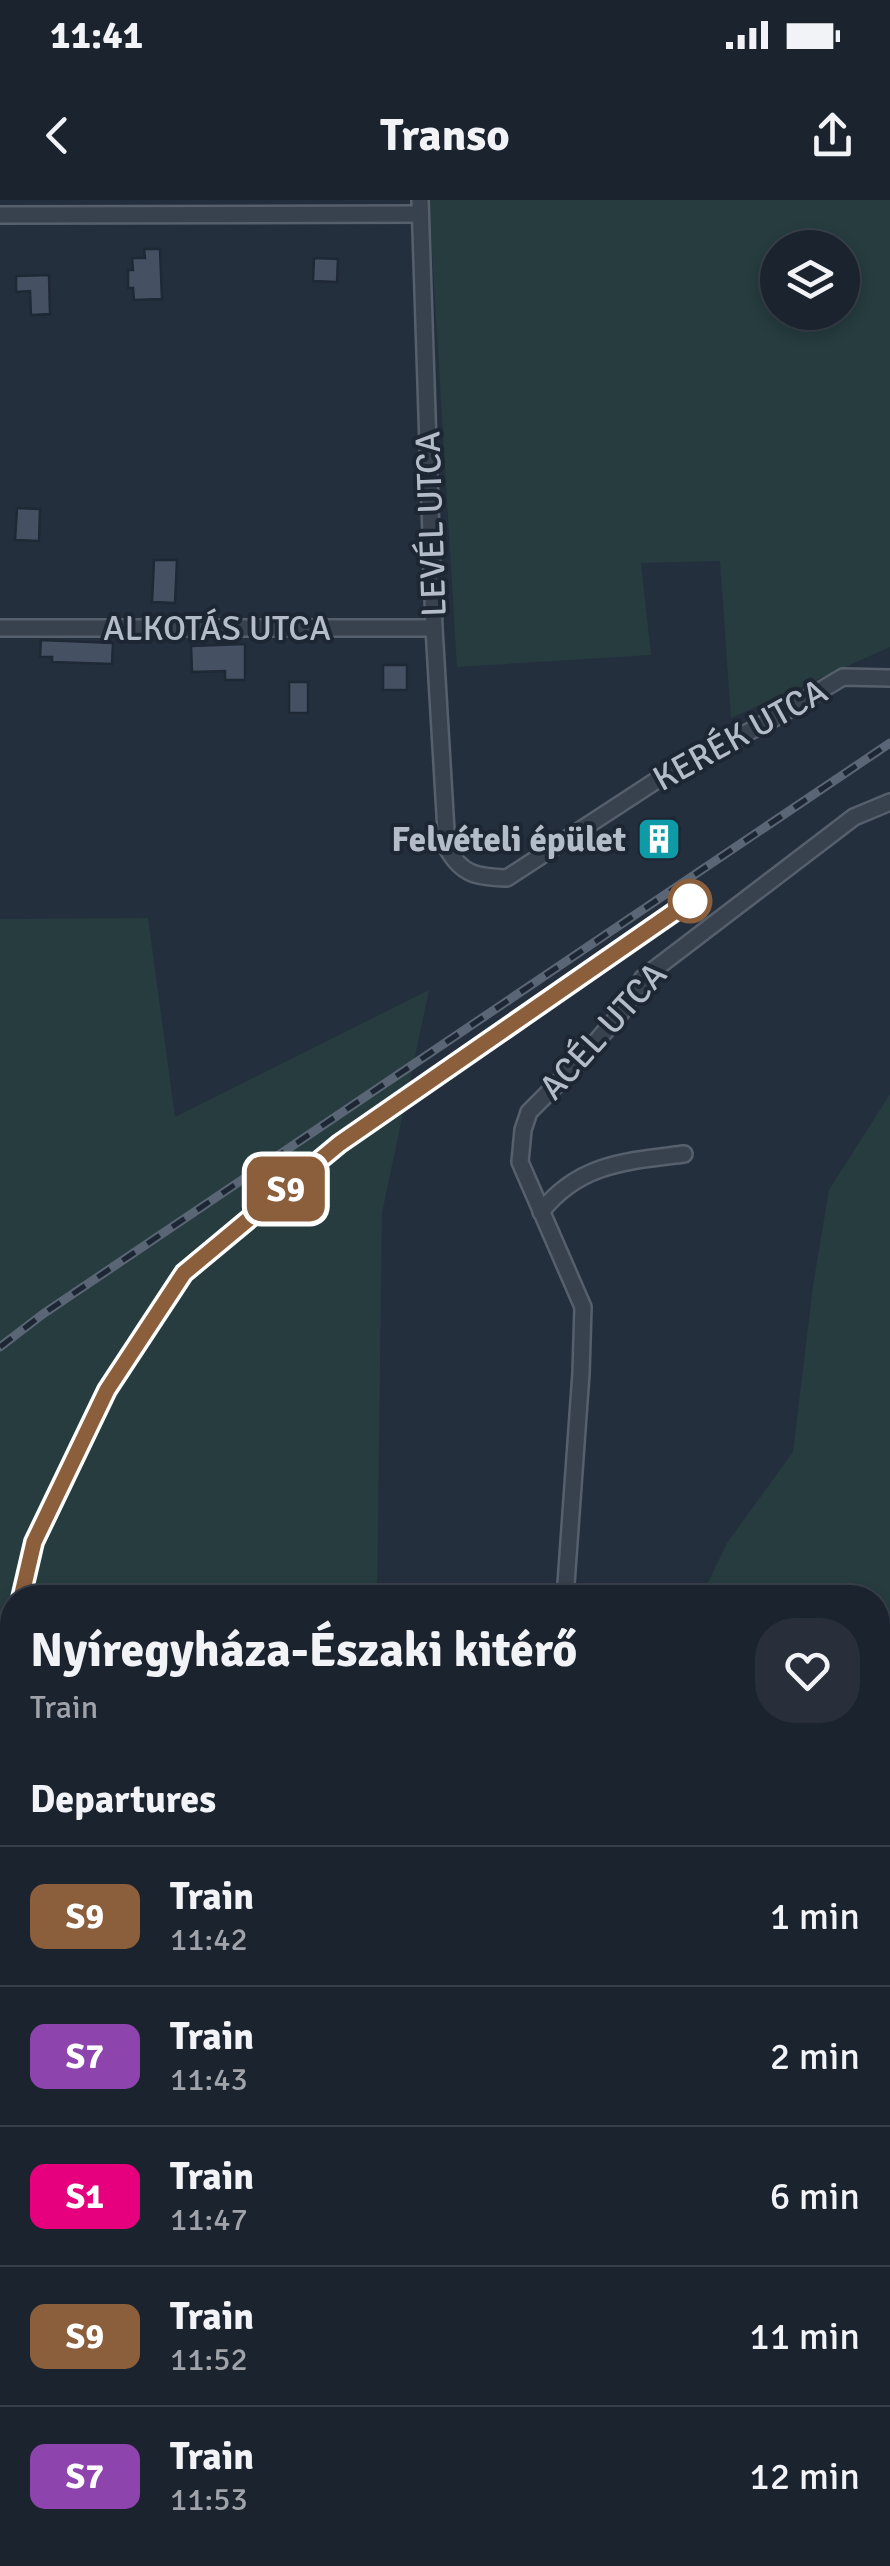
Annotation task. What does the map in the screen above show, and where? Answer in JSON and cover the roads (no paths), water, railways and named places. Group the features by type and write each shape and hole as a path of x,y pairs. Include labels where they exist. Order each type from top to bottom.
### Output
{"street":[{"path":"0,216 420,207"},
{"name":"LEVÉL UTCA","path":"420,207 434,628 447,848"},
{"name":"ALKOTÁS UTCA","path":"0,628 434,628"},
{"name":"KERÉK UTCA","path":"447,848 458,867 478,878 506,878 654,782 843,677 890,678"},
{"name":"ACÉL UTCA","path":"566,1585 582,1373 583,1307 520,1162 529,1112 576,1066 620,1014 643,978 854,817 890,802"},
{"path":"541,1212 573,1183 602,1165 684,1154"}],"railway":[{"path":"0,1347 43,1314 890,743"},
{"path":"24,1585 35,1542 107,1391 185,1273 339,1144 691,901"}],"train":[{"name":"S9","path":"24,1585 34,1542 107,1390 184,1273 339,1144 690,901"}],"place":[{"name":"Felvételi épület","path":"659,839"}]}
